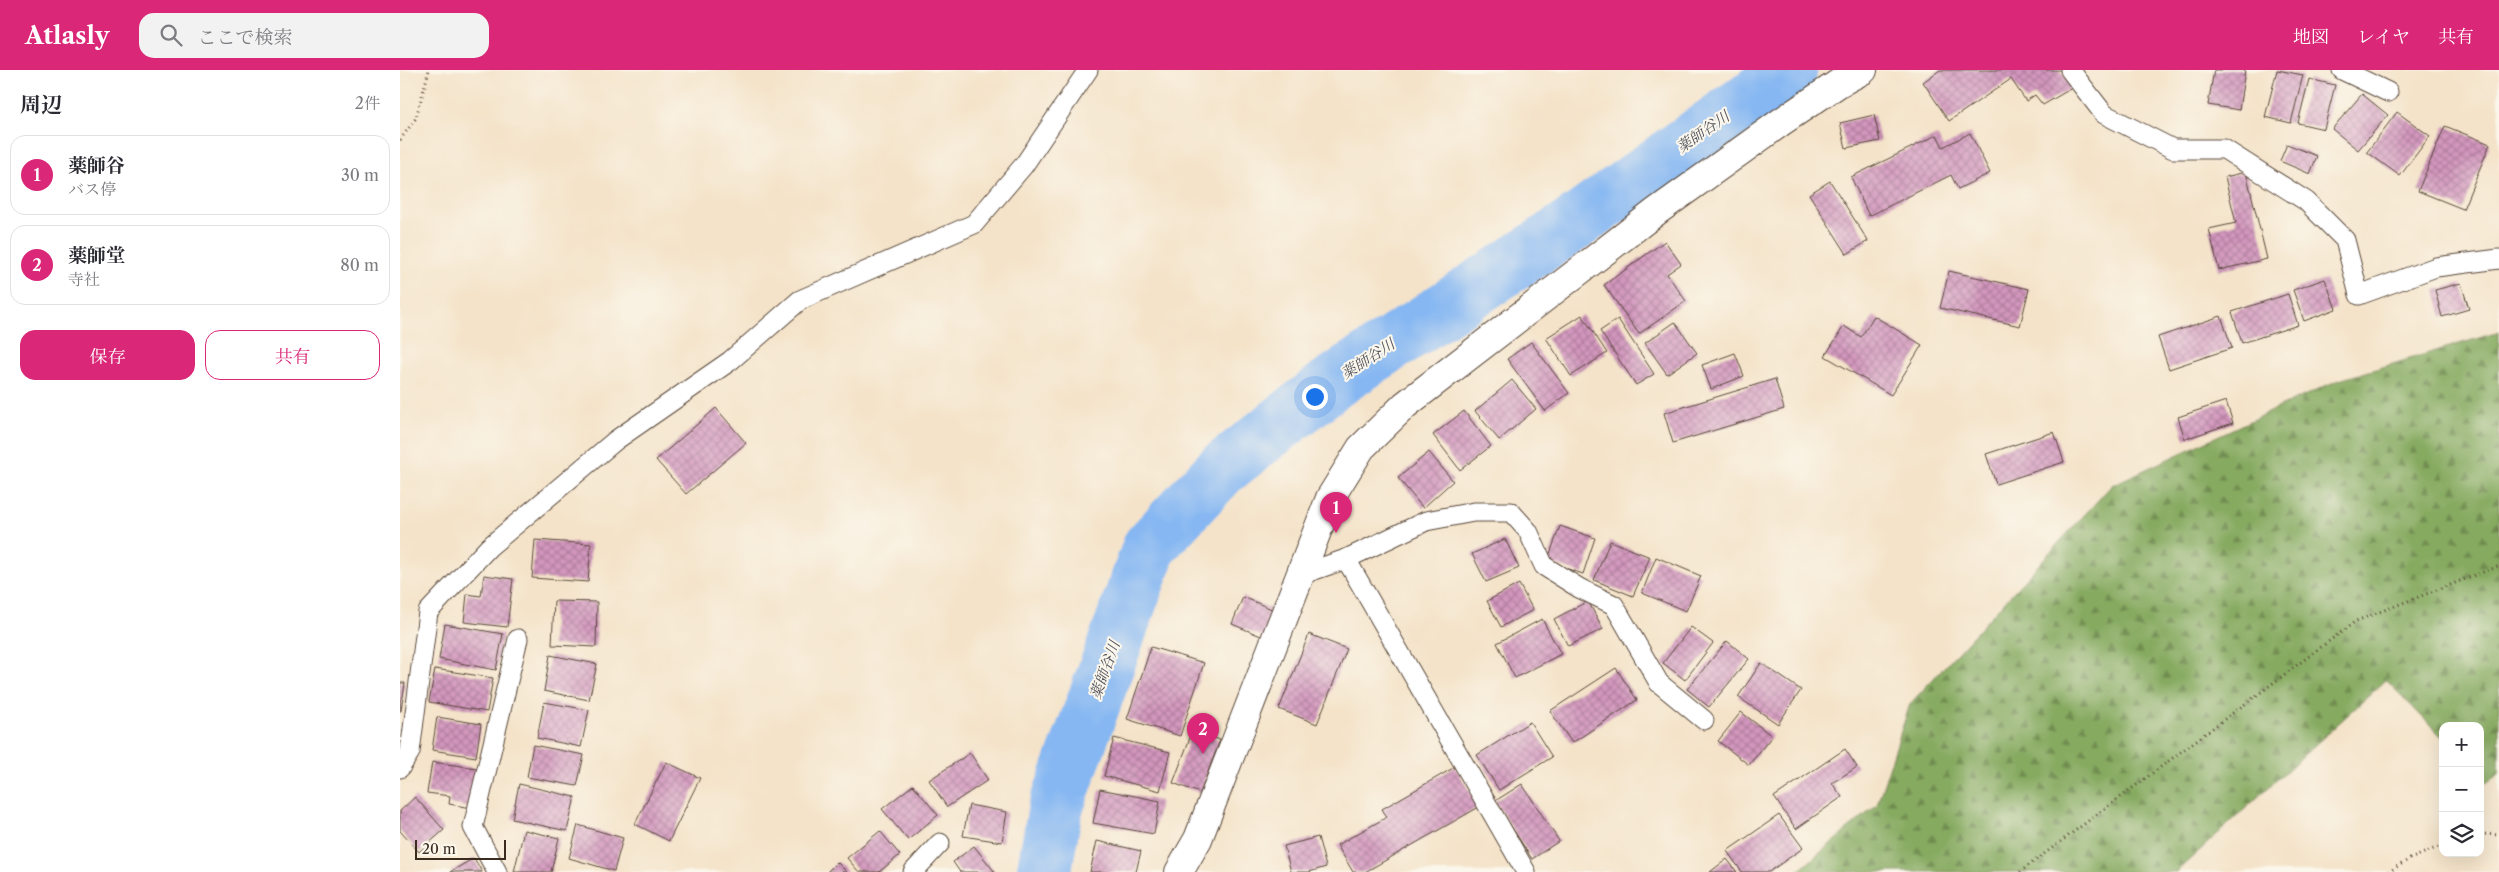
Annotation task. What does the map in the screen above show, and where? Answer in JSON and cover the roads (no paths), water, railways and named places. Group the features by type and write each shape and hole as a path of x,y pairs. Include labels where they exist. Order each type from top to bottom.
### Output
{"street":[{"path":"1178,872 1198,840 1330,498 1361,448 1405,405 1657,211 1781,122 1839,83 1863,70"}],"lane":[{"path":"400,768 410,752 428,612 489,547 616,440 730,361 800,300 974,224 1024,165 1088,70"},
{"path":"2070,70 2104,114 2173,148 2224,149 2306,201 2345,240 2359,295 2436,267 2499,258"},
{"path":"2342,70 2388,92"},
{"path":"1300,575 1346,559 1426,521 1474,512 1511,512 1528,531 1544,566 1579,588 1614,605 1659,683 1704,720"},
{"path":"1346,559 1526,872"},
{"path":"497,872 473,827 518,640"},
{"path":"913,872 940,843"}],"waterway":[{"name":"薬師谷川","path":"1044,872 1055,810 1150,546 1221,470 1331,384 1574,224 1790,70"}],"place":[{"name":"薬師谷","path":"1336,533"},
{"name":"薬師堂","path":"1203,754"}]}
